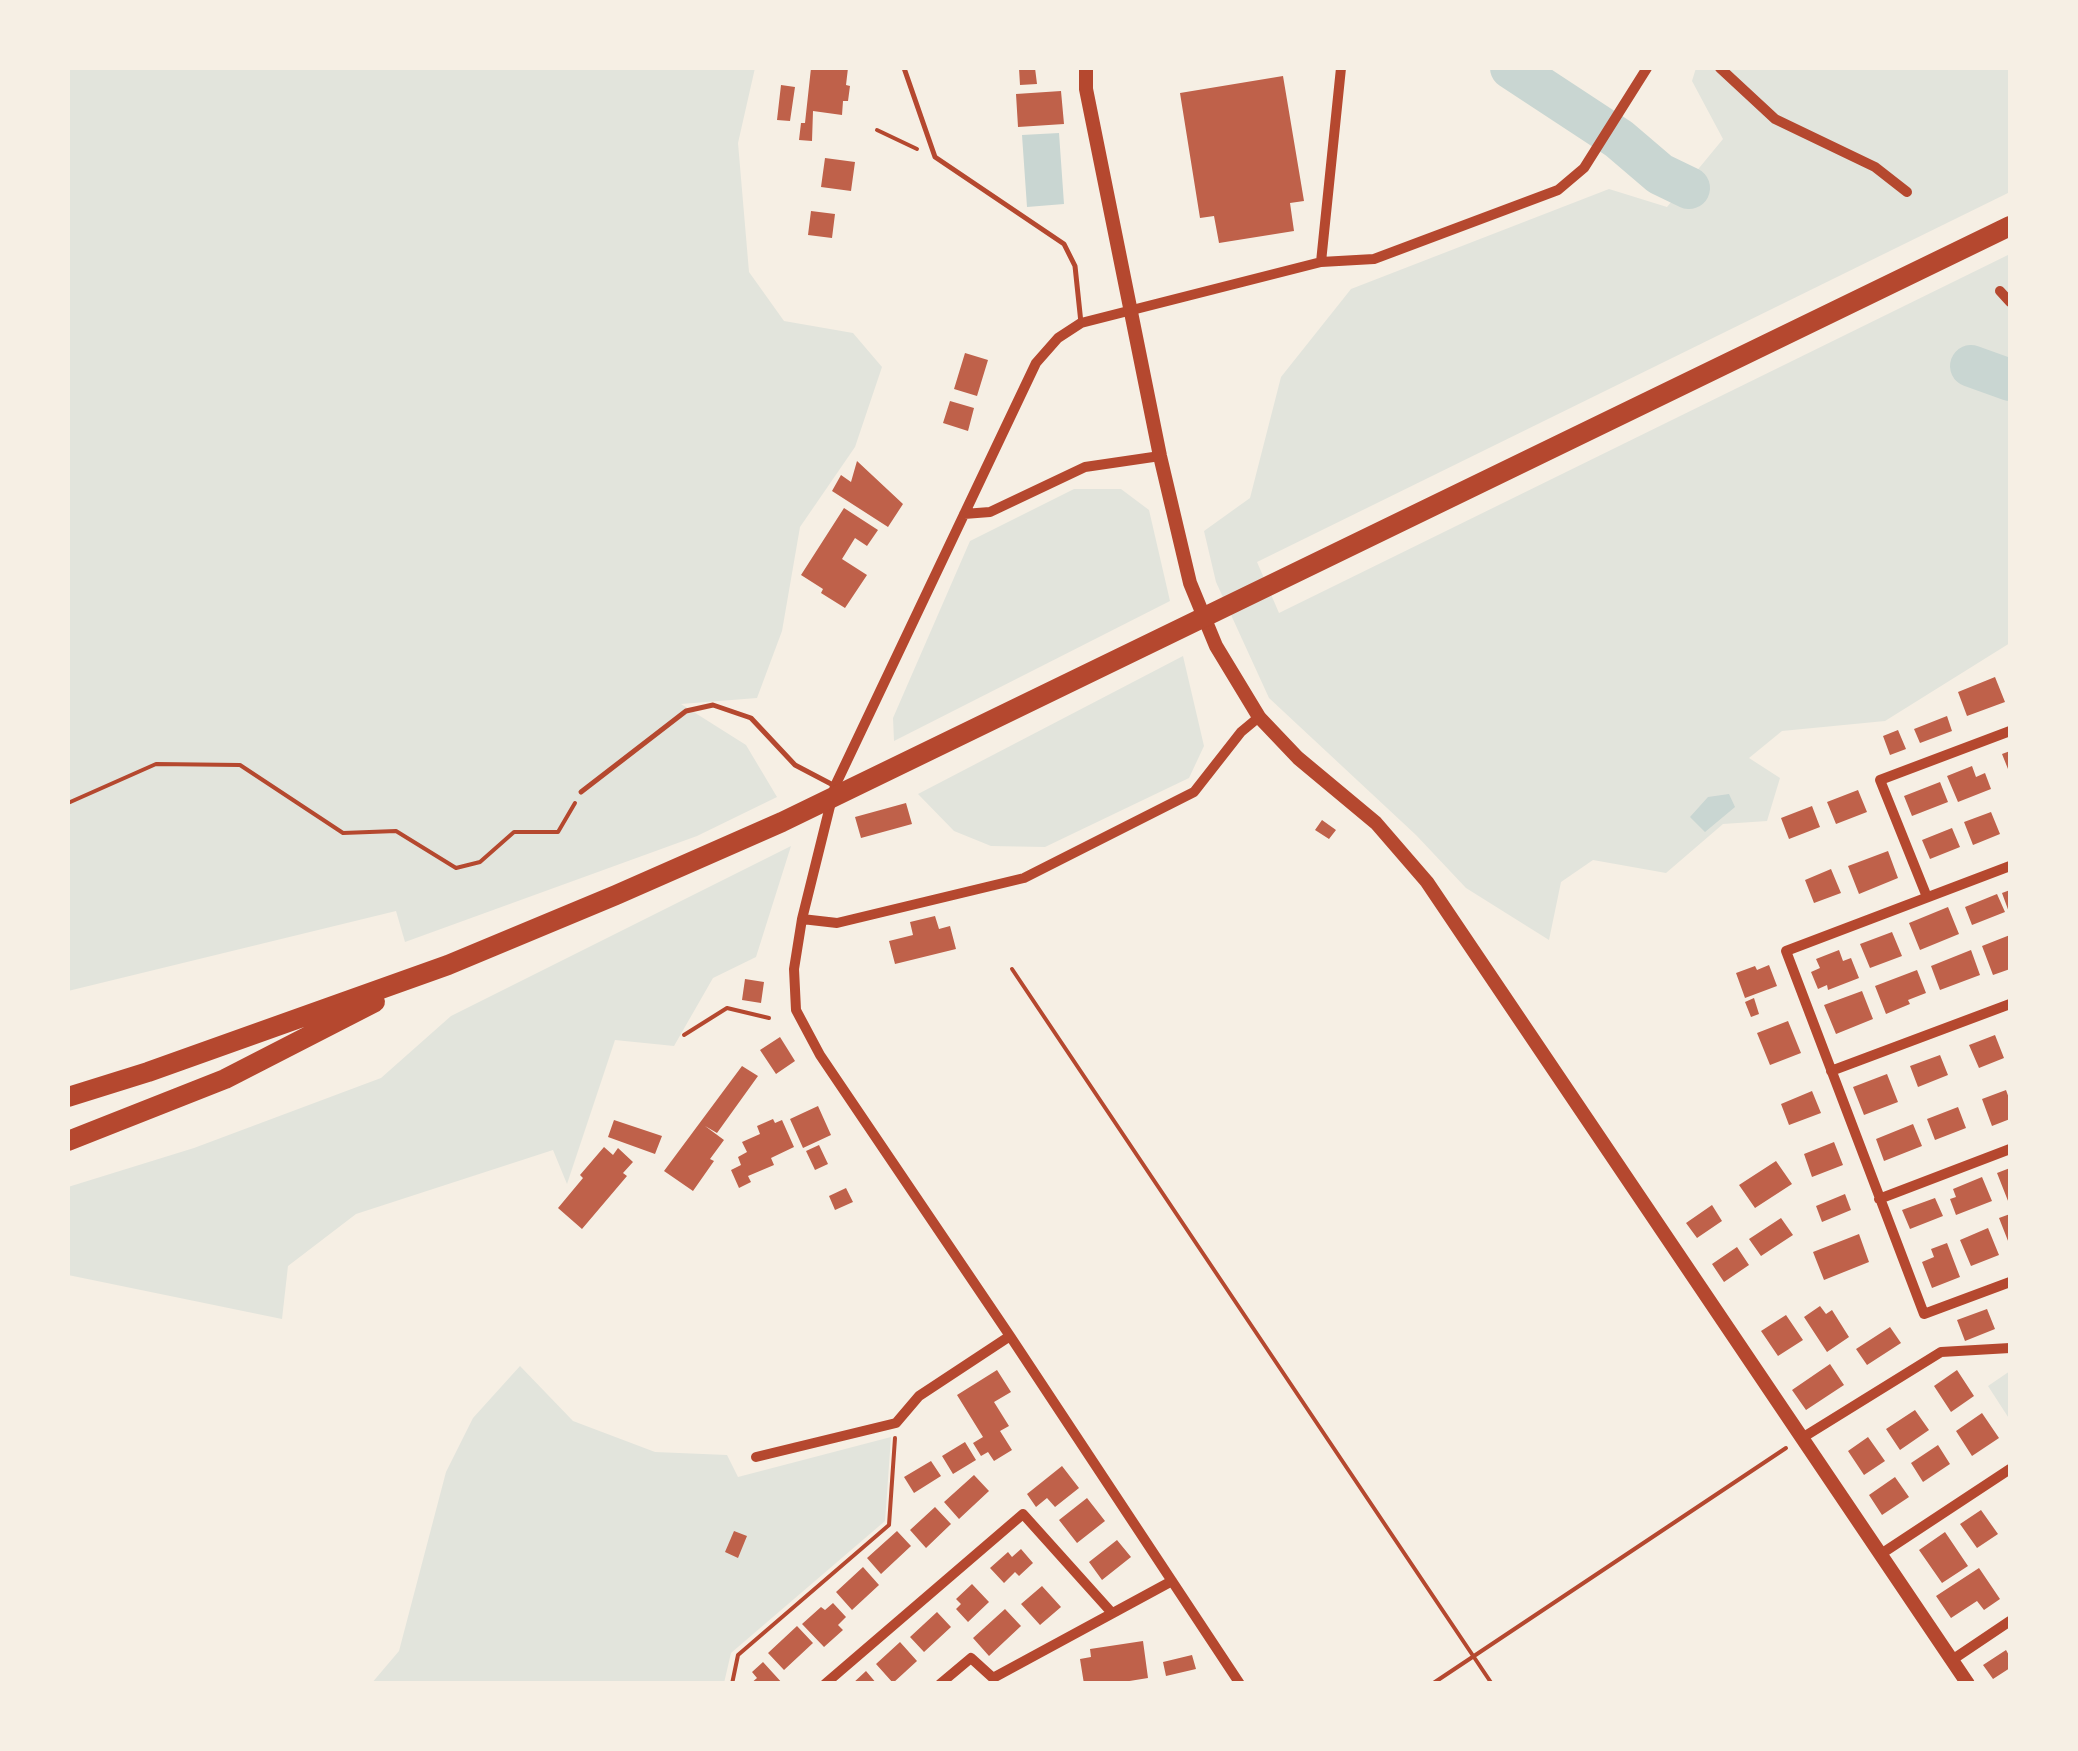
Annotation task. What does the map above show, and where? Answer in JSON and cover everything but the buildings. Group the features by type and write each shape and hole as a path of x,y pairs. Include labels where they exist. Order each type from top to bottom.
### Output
{"highway":[{"path":"68,1097 448,965 782,822 2010,226"},
{"path":"68,1141 226,1078 448,965"},
{"path":"68,1082 148,1072"}],"street":[{"path":"1086,68 1086,89 1160,456 1190,584 1216,646 1260,717 1298,758 1376,823 1427,882 1968,1684"},
{"path":"1321,262 1341,68"},
{"path":"1240,1684 829,1069 796,1010 794,969 802,919 834,786 1036,363 1058,338 1081,323 1321,262 1374,259 1558,190 1584,168 1647,68"},
{"path":"1720,68 1775,118 1875,167 1906,192"},
{"path":"2000,291 2010,302"},
{"path":"964,514 990,512 1084,466 1160,456"},
{"path":"802,919 838,923 1024,878 1194,792 1241,732 1260,717"},
{"path":"1927,898 1880,780 2010,731"},
{"path":"2010,866 1786,951 1924,1314 2010,1282"},
{"path":"1831,1071 2010,1004"},
{"path":"1879,1199 2010,1149"},
{"path":"756,1457 896,1422 919,1396 1010,1336"},
{"path":"1802,1438 1940,1352 2010,1348"},
{"path":"1880,1554 2010,1469"},
{"path":"825,1684 1023,1514 1112,1614"},
{"path":"940,1684 971,1658 993,1678 1172,1581"},
{"path":"1952,1660 2010,1620"}],"lane":[{"path":"904,68 935,157 1064,244 1075,266 1081,323"},
{"path":"581,792 686,711 713,705 750,718 794,764 834,786"}],"path":[{"path":"877,130 935,157"},
{"path":"68,803 156,764 240,765 343,833 396,831 456,868 480,862 514,832 558,832 581,792"},
{"path":"1012,969 1492,1684"},
{"path":"684,1035 727,1008 769,1018"},
{"path":"732,1684 738,1655 889,1526 896,1422"},
{"path":"1432,1684 1802,1438"}],"shaded area":[{"path":"68,68 755,68 738,143 749,272 784,321 853,333 882,367 855,447 800,527 782,631 757,698 681,704 746,745 777,797 697,836 405,942 396,911 68,991"},
{"path":"1696,68 2010,68 2010,192 1257,562 1279,613 2010,254 2010,643 1885,721 1782,731 1749,758 1780,778 1767,821 1723,824 1666,873 1593,860 1561,882 1549,940 1466,888 1416,835 1269,698 1216,582 1204,531 1250,498 1281,377 1351,289 1609,189 1667,207 1723,139 1692,81"},
{"path":"1059,133 1064,204 1027,207 1022,135"},
{"path":"1074,489 1121,489 1149,510 1170,601 894,741 893,718 970,541"},
{"path":"1183,656 1204,746 1189,778 1045,847 991,846 954,831 918,794"},
{"path":"1729,794 1735,807 1705,832 1690,817 1708,797"},
{"path":"791,846 756,957 713,978 674,1046 615,1040 567,1184 553,1150 356,1214 288,1266 282,1319 68,1275 68,1187 194,1148 381,1078 451,1016"},
{"path":"520,1366 573,1421 655,1452 727,1455 738,1477 891,1437 885,1521 731,1653 724,1683 371,1684 399,1651 446,1472 473,1418"},
{"path":"2010,1371 2010,1420 1988,1386"}],"waterway":[{"path":"1511,68 1619,139 1660,174 1689,188"},
{"path":"1971,366 2010,380"}]}
